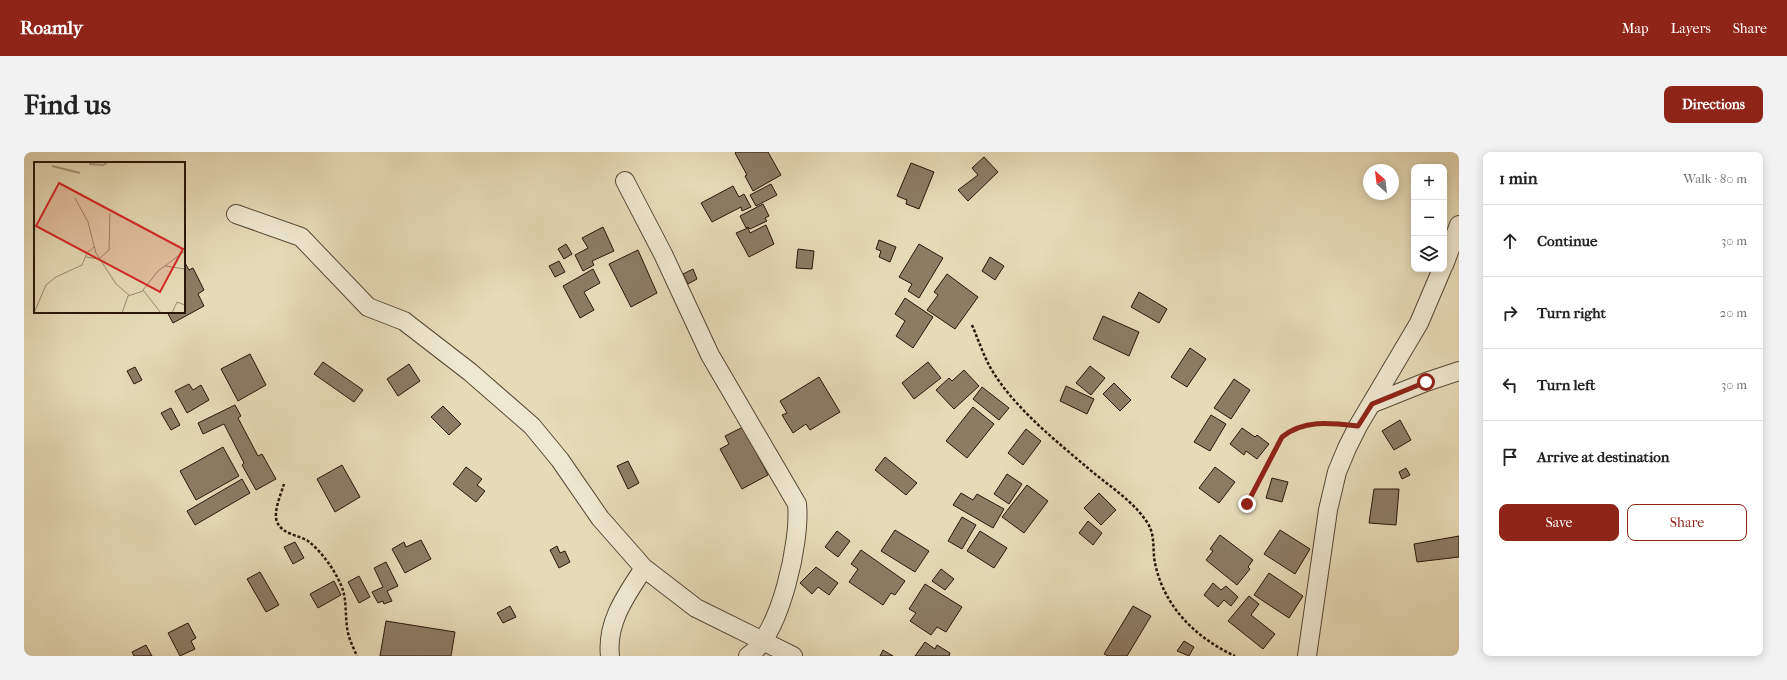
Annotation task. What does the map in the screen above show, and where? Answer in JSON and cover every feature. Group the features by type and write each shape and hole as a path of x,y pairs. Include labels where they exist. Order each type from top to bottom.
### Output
{"street":[{"path":"625,181 663,254 710,355 797,504 798,519 792,567 774,618 763,641 755,652 748,656"},
{"path":"236,214 301,237 368,307 404,321 470,372 532,426 560,460 600,518 644,568 696,608 793,656"},
{"path":"1447,257 1459,225"},
{"path":"1307,656 1328,510 1337,472 1358,426 1419,324 1441,272"},
{"path":"1372,404 1426,382 1459,371"},
{"path":"610,656 613,624 621,602 644,568"}],"path":[{"path":"972,325 990,367 1007,392 1075,457 1131,503 1148,524 1154,542 1155,562 1163,591 1178,614 1201,635 1235,656"},
{"path":"1247,504 1282,437 1290,430 1313,424 1333,423 1358,426"},
{"path":"284,484 276,514 277,522 288,533 307,540 329,564 341,585 345,597 347,628 357,656"}],"building":[{"path":"768,152 781,175 753,191 745,176 747,175 735,153"},
{"path":"984,157 998,172 968,201 958,190 978,175 972,168"},
{"path":"911,163 934,172 919,209 906,204 907,200 897,196"},
{"path":"771,184 777,195 756,206 750,195"},
{"path":"733,186 739,197 744,194 751,207 742,211 741,207 712,222 701,203"},
{"path":"763,204 769,216 765,218 767,221 750,229 748,227 746,228 740,216"},
{"path":"766,225 774,244 749,257 736,233 748,228 750,233"},
{"path":"603,227 614,251 592,261 594,265 583,271 575,255 588,248 582,238"},
{"path":"879,240 896,247 890,262 879,257 881,251 876,249"},
{"path":"566,244 572,254 564,259 558,249"},
{"path":"919,244 943,258 919,298 908,291 912,284 899,277"},
{"path":"798,249 814,251 812,269 796,268"},
{"path":"638,250 657,293 631,307 609,264"},
{"path":"990,257 1004,266 995,280 982,271"},
{"path":"559,261 565,272 555,277 549,266"},
{"path":"185,263 189,270 193,268 204,290 198,294 204,306 173,323 168,313 185,313"},
{"path":"593,269 600,283 584,292 594,310 580,318 563,286"},
{"path":"693,269 697,279 688,284 683,274"},
{"path":"947,274 978,297 955,329 927,310 938,295 934,292"},
{"path":"1139,292 1167,309 1159,323 1131,307"},
{"path":"905,298 933,317 913,348 896,336 905,321 895,314"},
{"path":"1103,316 1139,332 1129,356 1093,339"},
{"path":"1190,348 1206,359 1187,387 1171,377"},
{"path":"250,354 266,385 238,401 221,369"},
{"path":"323,362 363,390 354,402 314,374"},
{"path":"928,362 941,378 914,399 902,383"},
{"path":"409,364 420,381 398,396 387,379"},
{"path":"1090,366 1105,378 1091,395 1076,383"},
{"path":"135,367 142,380 134,384 127,371"},
{"path":"964,370 979,386 954,409 936,390 949,378 952,381"},
{"path":"819,377 840,412 810,430 806,424 793,433 782,415 787,413 780,401"},
{"path":"1234,379 1250,390 1231,419 1214,408"},
{"path":"1114,383 1131,400 1120,411 1103,394"},
{"path":"189,384 193,390 201,385 209,400 187,413 175,391"},
{"path":"1066,386 1094,399 1087,414 1060,401"},
{"path":"982,387 1009,408 999,420 973,399"},
{"path":"235,405 241,416 238,418 258,456 262,454 276,479 256,490 242,465 244,463 224,424 203,434 198,423"},
{"path":"443,406 461,424 449,435 431,417"},
{"path":"973,407 994,424 967,458 946,441"},
{"path":"171,408 180,425 171,430 161,413"},
{"path":"1211,415 1226,424 1210,451 1194,442"},
{"path":"1400,420 1411,440 1394,450 1382,431"},
{"path":"743,427 768,475 742,489 720,449 729,444 725,436"},
{"path":"1242,428 1255,437 1257,435 1269,444 1257,459 1246,451 1244,455 1230,444"},
{"path":"1026,429 1041,441 1023,465 1008,453"},
{"path":"223,447 239,476 196,500 180,471"},
{"path":"885,457 917,483 906,495 875,470"},
{"path":"628,461 639,483 628,489 617,466"},
{"path":"342,465 360,497 335,512 317,479"},
{"path":"466,467 482,479 477,485 485,491 476,502 453,484"},
{"path":"1215,467 1235,482 1219,503 1199,488"},
{"path":"1406,468 1410,475 1402,479 1399,472"},
{"path":"1007,474 1022,484 1009,504 994,494"},
{"path":"1272,478 1288,482 1282,502 1266,498"},
{"path":"242,479 250,493 195,525 187,511"},
{"path":"1027,485 1048,501 1024,533 1002,517"},
{"path":"1374,489 1399,489 1396,525 1369,523"},
{"path":"961,493 973,500 977,494 1004,509 993,528 953,505"},
{"path":"1099,493 1116,510 1101,525 1084,508"},
{"path":"962,517 976,525 962,549 948,541"},
{"path":"1088,521 1102,533 1093,545 1079,533"},
{"path":"895,530 929,551 915,572 881,551"},
{"path":"1280,530 1310,549 1295,574 1264,554"},
{"path":"837,531 850,541 838,557 825,547"},
{"path":"980,531 1007,548 994,568 967,551"},
{"path":"1220,535 1253,560 1248,567 1250,569 1237,585 1206,560 1213,551 1210,549"},
{"path":"1459,536 1459,557 1417,562 1414,544"},
{"path":"421,540 431,559 405,573 392,549 404,542 406,547"},
{"path":"295,542 304,558 293,564 284,547"},
{"path":"557,546 560,553 565,551 570,562 559,568 550,550"},
{"path":"861,550 905,581 895,595 891,593 883,605 849,582 858,569 851,564"},
{"path":"386,562 398,586 387,591 392,601 384,604 383,601 378,603 372,592 383,587 374,568"},
{"path":"816,567 838,583 829,595 818,587 812,594 800,583"},
{"path":"941,569 954,579 945,590 932,581"},
{"path":"260,572 279,605 266,612 247,579"},
{"path":"1269,573 1303,596 1289,618 1254,595"},
{"path":"359,576 370,597 359,603 348,582"},
{"path":"334,581 341,595 318,608 310,594"},
{"path":"1213,583 1221,590 1226,586 1238,597 1231,606 1224,600 1218,607 1204,595"},
{"path":"925,584 962,607 946,632 937,627 931,635 910,621 916,613 909,609"},
{"path":"1249,596 1259,604 1251,615 1275,634 1263,649 1228,621"},
{"path":"510,606 516,617 503,623 497,613"},
{"path":"1133,606 1151,616 1127,656 1108,656 1104,654"},
{"path":"386,621 455,632 451,656 380,656"},
{"path":"188,623 196,638 191,641 195,649 180,656 168,633"},
{"path":"1184,641 1194,647 1189,656 1177,651"},
{"path":"925,642 935,649 937,645 950,653 949,656 915,656"},
{"path":"146,645 152,656 134,656 132,652"},
{"path":"883,650 893,656 880,656"}],"route":[{"path":"1247,504 1282,437 1290,430 1313,424 1333,423 1358,426 1372,404 1426,382"}]}
